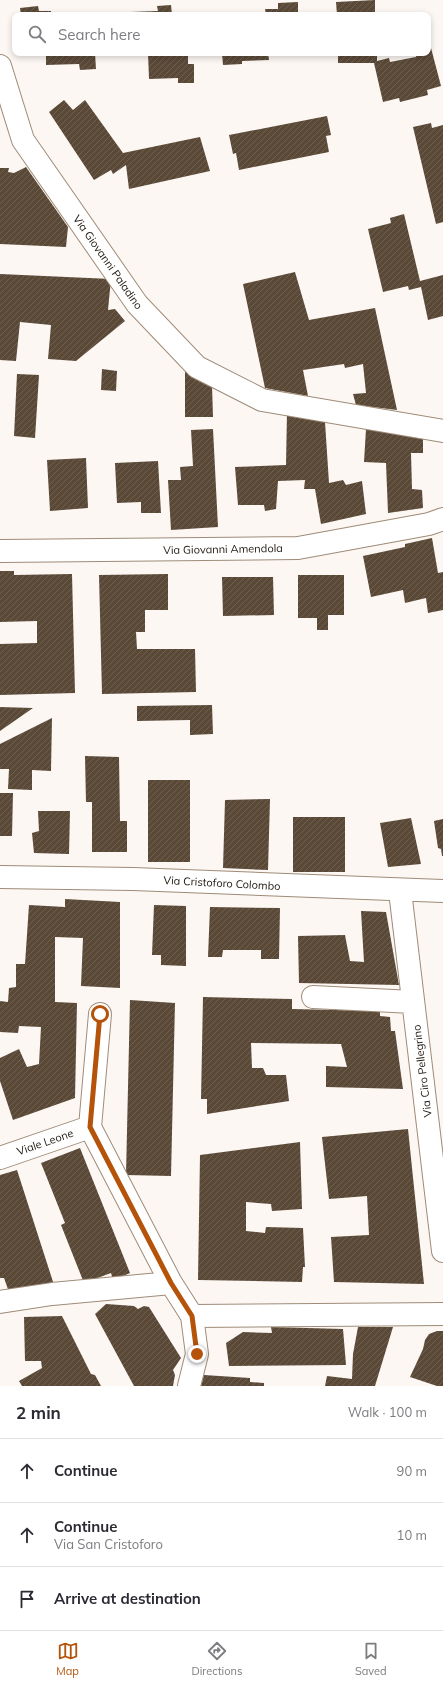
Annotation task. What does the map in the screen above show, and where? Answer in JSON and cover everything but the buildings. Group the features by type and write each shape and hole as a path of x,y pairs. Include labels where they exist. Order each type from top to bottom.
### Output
{"street":[{"name":"Via Giovanni Paladino","path":"0,66 23,140 136,304 197,367 262,400 443,431"},
{"name":"Via Giovanni Amendola","path":"0,551 298,548 429,524 443,519"},
{"name":"Via Cristoforo Colombo","path":"0,878 133,879 443,892"},
{"name":"Via Ciro Pellegrino","path":"400,891 443,1251"},
{"path":"314,997 413,1002"},
{"path":"100,1014 90,1127 171,1283 192,1316 197,1354 189,1386"},
{"name":"Viale Leone","path":"0,1158 90,1127"},
{"path":"0,1302 52,1294 171,1283"},
{"path":"192,1316 443,1314"}],"route":[{"path":"100,1014 90,1127 171,1283 192,1316 197,1354"}]}
